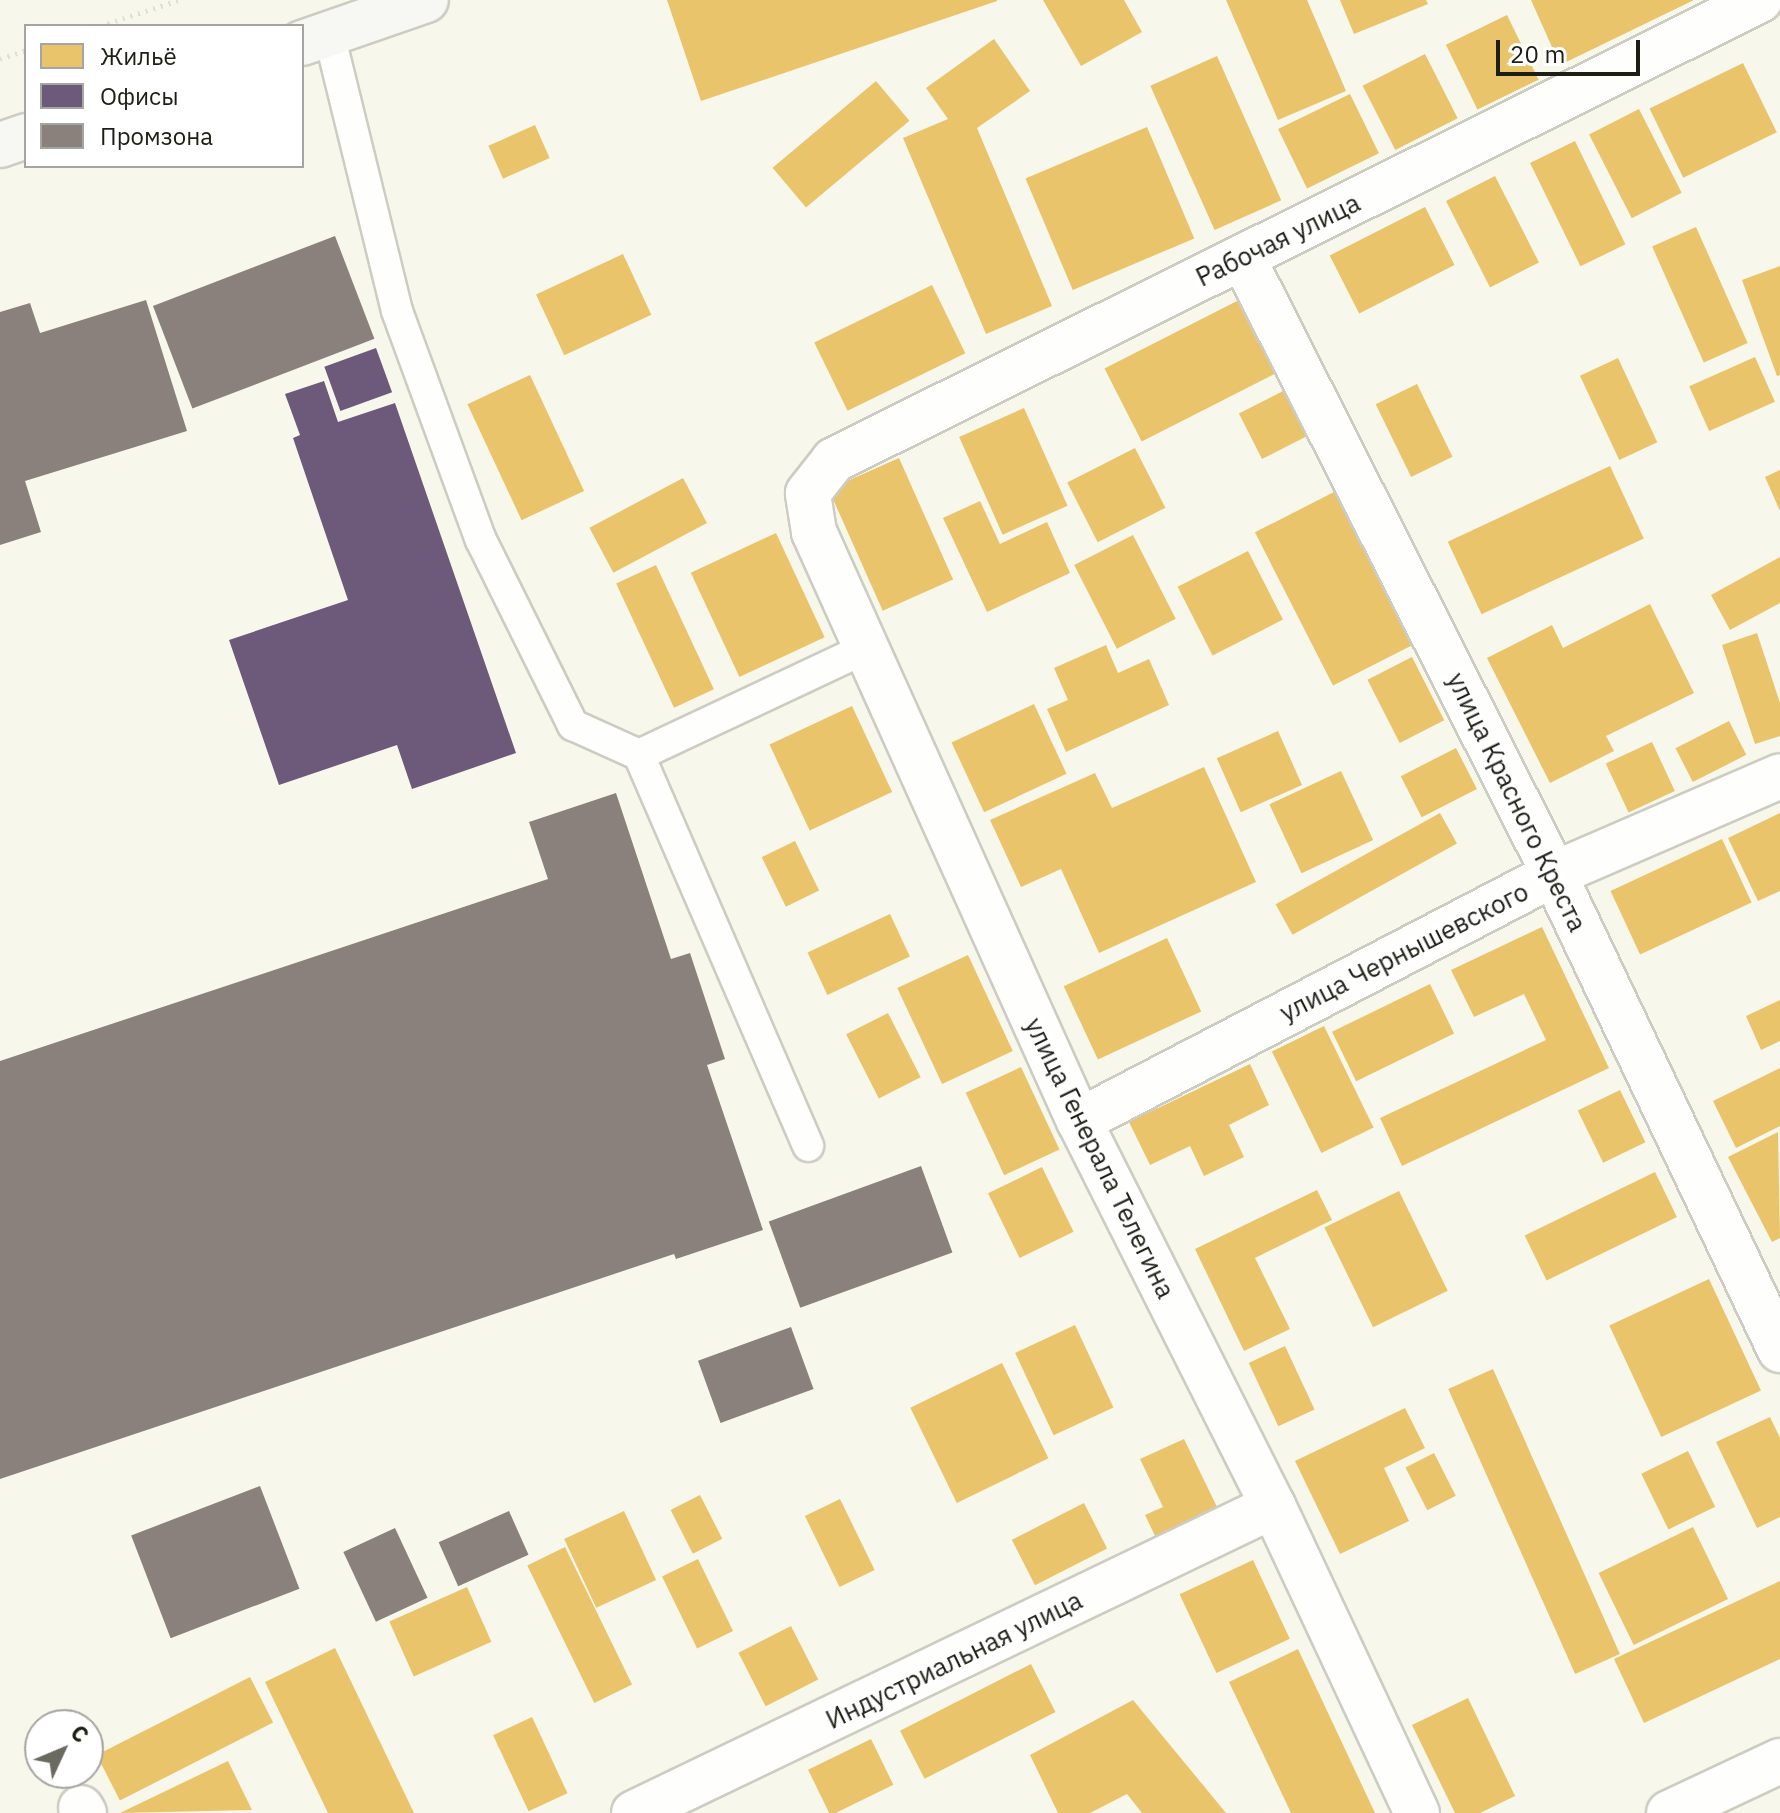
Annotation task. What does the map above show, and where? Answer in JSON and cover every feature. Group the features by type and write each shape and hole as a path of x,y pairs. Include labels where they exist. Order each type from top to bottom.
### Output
{"main road":[{"path":"316,38 426,0"},
{"path":"0,145 24,137"}],"street":[{"name":"Рабочая улица","path":"808,493 834,460 1760,0"},
{"name":"улица Красного Креста","path":"1243,258 1554,874 1780,1350"},
{"name":"улица Генерала Телегина","path":"808,493 814,532 864,649 1079,1121 1273,1506 1417,1813"},
{"name":"улица Чернышевского","path":"1079,1121 1554,874 1780,776"},
{"name":"Индустриальная улица","path":"634,1813 1273,1506"},
{"path":"1669,1813 1780,1761"}],"lane":[{"path":"316,38 397,311 481,540 573,725 639,755 808,1146"},
{"path":"639,755 864,649"}],"path":[{"path":"106,24 179,0"},
{"path":"0,59 24,51"}],"building: Жильё":[{"path":"667,0 997,0 997,1 701,101"},
{"path":"1043,0 1124,0 1142,32 1081,66"},
{"path":"1226,0 1307,0 1346,91 1278,120"},
{"path":"1340,0 1426,0 1428,4 1354,34"},
{"path":"1531,0 1694,0 1560,65"},
{"path":"1507,15 1539,80 1477,110 1446,45"},
{"path":"994,39 1030,91 977,128 1052,306 986,334 903,138 948,119 926,88"},
{"path":"1425,54 1458,118 1395,150 1363,86"},
{"path":"1217,56 1281,200 1215,230 1150,86"},
{"path":"1743,63 1777,132 1683,178 1650,109"},
{"path":"876,81 909,121 806,208 773,168"},
{"path":"1350,94 1379,153 1307,188 1278,129"},
{"path":"1639,109 1682,193 1632,218 1589,134"},
{"path":"535,125 550,158 503,179 488,146"},
{"path":"1147,127 1194,238 1073,290 1025,179"},
{"path":"1575,141 1625,244 1580,266 1530,163"},
{"path":"1495,176 1539,262 1490,287 1446,201"},
{"path":"1425,207 1455,265 1359,313 1330,256"},
{"path":"1696,227 1748,343 1704,363 1652,247"},
{"path":"623,254 651,315 564,355 536,295"},
{"path":"1780,266 1780,375 1777,376 1742,280"},
{"path":"932,285 965,353 848,411 814,342"},
{"path":"1239,300 1276,373 1142,442 1104,369"},
{"path":"1755,357 1775,402 1709,431 1689,386"},
{"path":"1618,358 1657,442 1619,460 1580,376"},
{"path":"530,375 584,491 522,520 467,404"},
{"path":"1417,384 1453,457 1411,477 1376,404"},
{"path":"1287,389 1310,434 1262,459 1239,414"},
{"path":"1024,408 1068,506 1003,535 959,437"},
{"path":"1135,448 1165,508 1098,542 1067,483"},
{"path":"899,458 953,580 883,611 829,489"},
{"path":"1610,466 1644,539 1482,614 1448,542"},
{"path":"1780,470 1780,511 1765,477"},
{"path":"683,478 707,523 613,573 589,528"},
{"path":"1336,491 1414,644 1333,686 1255,532"},
{"path":"980,501 1000,544 1047,522 1070,573 987,612 943,518"},
{"path":"776,533 825,637 739,677 691,573"},
{"path":"1133,535 1176,619 1117,649 1074,565"},
{"path":"1248,551 1283,620 1213,655 1178,587"},
{"path":"1780,557 1780,603 1730,630 1711,595"},
{"path":"656,565 714,689 674,708 616,584"},
{"path":"1650,604 1694,693 1606,736 1614,751 1550,783 1487,658 1552,625 1563,648"},
{"path":"1757,633 1780,703 1780,736 1755,744 1722,645"},
{"path":"1106,645 1118,673 1149,659 1169,705 1066,752 1047,709 1068,700 1054,668"},
{"path":"1412,657 1444,720 1400,743 1367,680"},
{"path":"1034,704 1067,774 984,812 952,742"},
{"path":"852,706 892,792 810,831 770,744"},
{"path":"1729,721 1746,755 1693,782 1676,748"},
{"path":"1278,731 1302,785 1241,812 1217,758"},
{"path":"1652,742 1675,791 1629,812 1606,764"},
{"path":"1456,748 1477,789 1422,817 1401,776"},
{"path":"1204,767 1256,882 1099,953 1061,869 1021,887 990,820 1095,773 1112,808"},
{"path":"1341,771 1373,840 1302,873 1269,804"},
{"path":"1440,813 1457,844 1293,935 1276,904"},
{"path":"1780,813 1780,891 1758,901 1728,838"},
{"path":"1722,839 1752,902 1640,954 1611,891"},
{"path":"795,841 819,890 786,907 762,857"},
{"path":"890,914 910,957 827,995 808,952"},
{"path":"1542,927 1609,1068 1402,1166 1380,1118 1546,1040 1524,994 1474,1017 1451,970"},
{"path":"1167,938 1201,1011 1098,1060 1064,986"},
{"path":"968,955 1013,1051 942,1084 897,988"},
{"path":"1430,984 1454,1033 1356,1081 1332,1032"},
{"path":"1780,1000 1780,1041 1761,1050 1746,1016"},
{"path":"888,1013 921,1077 879,1098 846,1034"},
{"path":"1324,1026 1374,1128 1321,1153 1272,1051"},
{"path":"1250,1064 1269,1105 1229,1125 1244,1157 1204,1176 1190,1146 1150,1165 1129,1122"},
{"path":"1021,1067 1059,1149 1004,1175 966,1093"},
{"path":"1780,1068 1780,1126 1736,1148 1713,1101"},
{"path":"1620,1090 1645,1142 1603,1163 1578,1111"},
{"path":"1778,1132 1780,1238 1772,1242 1728,1157"},
{"path":"1042,1167 1074,1232 1020,1258 988,1193"},
{"path":"1655,1172 1677,1217 1547,1281 1525,1236"},
{"path":"1317,1190 1332,1220 1255,1258 1290,1329 1244,1351 1195,1249"},
{"path":"1399,1191 1448,1291 1373,1327 1324,1227"},
{"path":"1709,1279 1761,1390 1661,1437 1609,1325"},
{"path":"1075,1325 1113,1407 1054,1435 1015,1353"},
{"path":"1285,1346 1315,1409 1278,1426 1249,1363"},
{"path":"1002,1363 1048,1458 957,1503 910,1408"},
{"path":"1493,1369 1620,1654 1575,1674 1448,1389"},
{"path":"1405,1408 1425,1448 1384,1468 1409,1521 1340,1554 1295,1461"},
{"path":"1770,1417 1780,1438 1780,1517 1757,1528 1716,1442"},
{"path":"1184,1439 1220,1513 1158,1542 1145,1515 1163,1507 1140,1459"},
{"path":"1688,1451 1715,1507 1668,1530 1641,1474"},
{"path":"1434,1453 1456,1496 1427,1510 1405,1468"},
{"path":"700,1495 722,1539 693,1554 671,1510"},
{"path":"840,1499 875,1570 840,1587 805,1516"},
{"path":"1084,1503 1107,1548 1035,1585 1012,1540"},
{"path":"624,1511 656,1580 596,1608 564,1539"},
{"path":"1693,1527 1728,1599 1634,1645 1599,1573"},
{"path":"565,1547 632,1685 594,1703 527,1565"},
{"path":"698,1559 733,1631 697,1648 662,1577"},
{"path":"1253,1560 1290,1639 1216,1673 1180,1594"},
{"path":"1780,1581 1780,1659 1644,1723 1614,1659"},
{"path":"467,1587 491,1642 414,1676 389,1622"},
{"path":"791,1626 818,1679 766,1706 738,1653"},
{"path":"335,1648 414,1813 328,1813 265,1682"},
{"path":"1298,1649 1375,1813 1291,1813 1229,1682"},
{"path":"1031,1664 1056,1712 925,1779 900,1731"},
{"path":"250,1677 273,1722 120,1801 104,1769 104,1751"},
{"path":"1468,1698 1515,1796 1480,1813 1455,1813 1412,1725"},
{"path":"1133,1700 1226,1813 1142,1813 1127,1794 1090,1813 1058,1813 1030,1755"},
{"path":"532,1717 567,1793 529,1811 493,1735"},
{"path":"871,1739 893,1785 836,1813 829,1813 808,1770"},
{"path":"228,1761 252,1810 120,1813"}],"building: Офисы":[{"path":"376,348 392,392 340,411 324,367"},
{"path":"324,381 338,422 395,403 516,753 412,789 397,745 279,785 229,640 348,600 293,438 300,435 285,394"}],"building: Промзона":[{"path":"335,236 374,339 192,409 153,306"},
{"path":"146,300 187,431 25,481 41,532 0,545 0,312 30,303 40,333"},
{"path":"616,793 671,959 690,953 725,1059 707,1065 763,1230 676,1259 674,1254 0,1479 0,1061 548,879 529,822"},
{"path":"921,1166 952,1252 800,1308 769,1221"},
{"path":"791,1327 814,1389 721,1423 698,1361"},
{"path":"260,1486 299,1589 171,1638 131,1535"},
{"path":"509,1511 529,1555 458,1586 439,1542"},
{"path":"395,1528 428,1598 376,1622 343,1552"}]}
